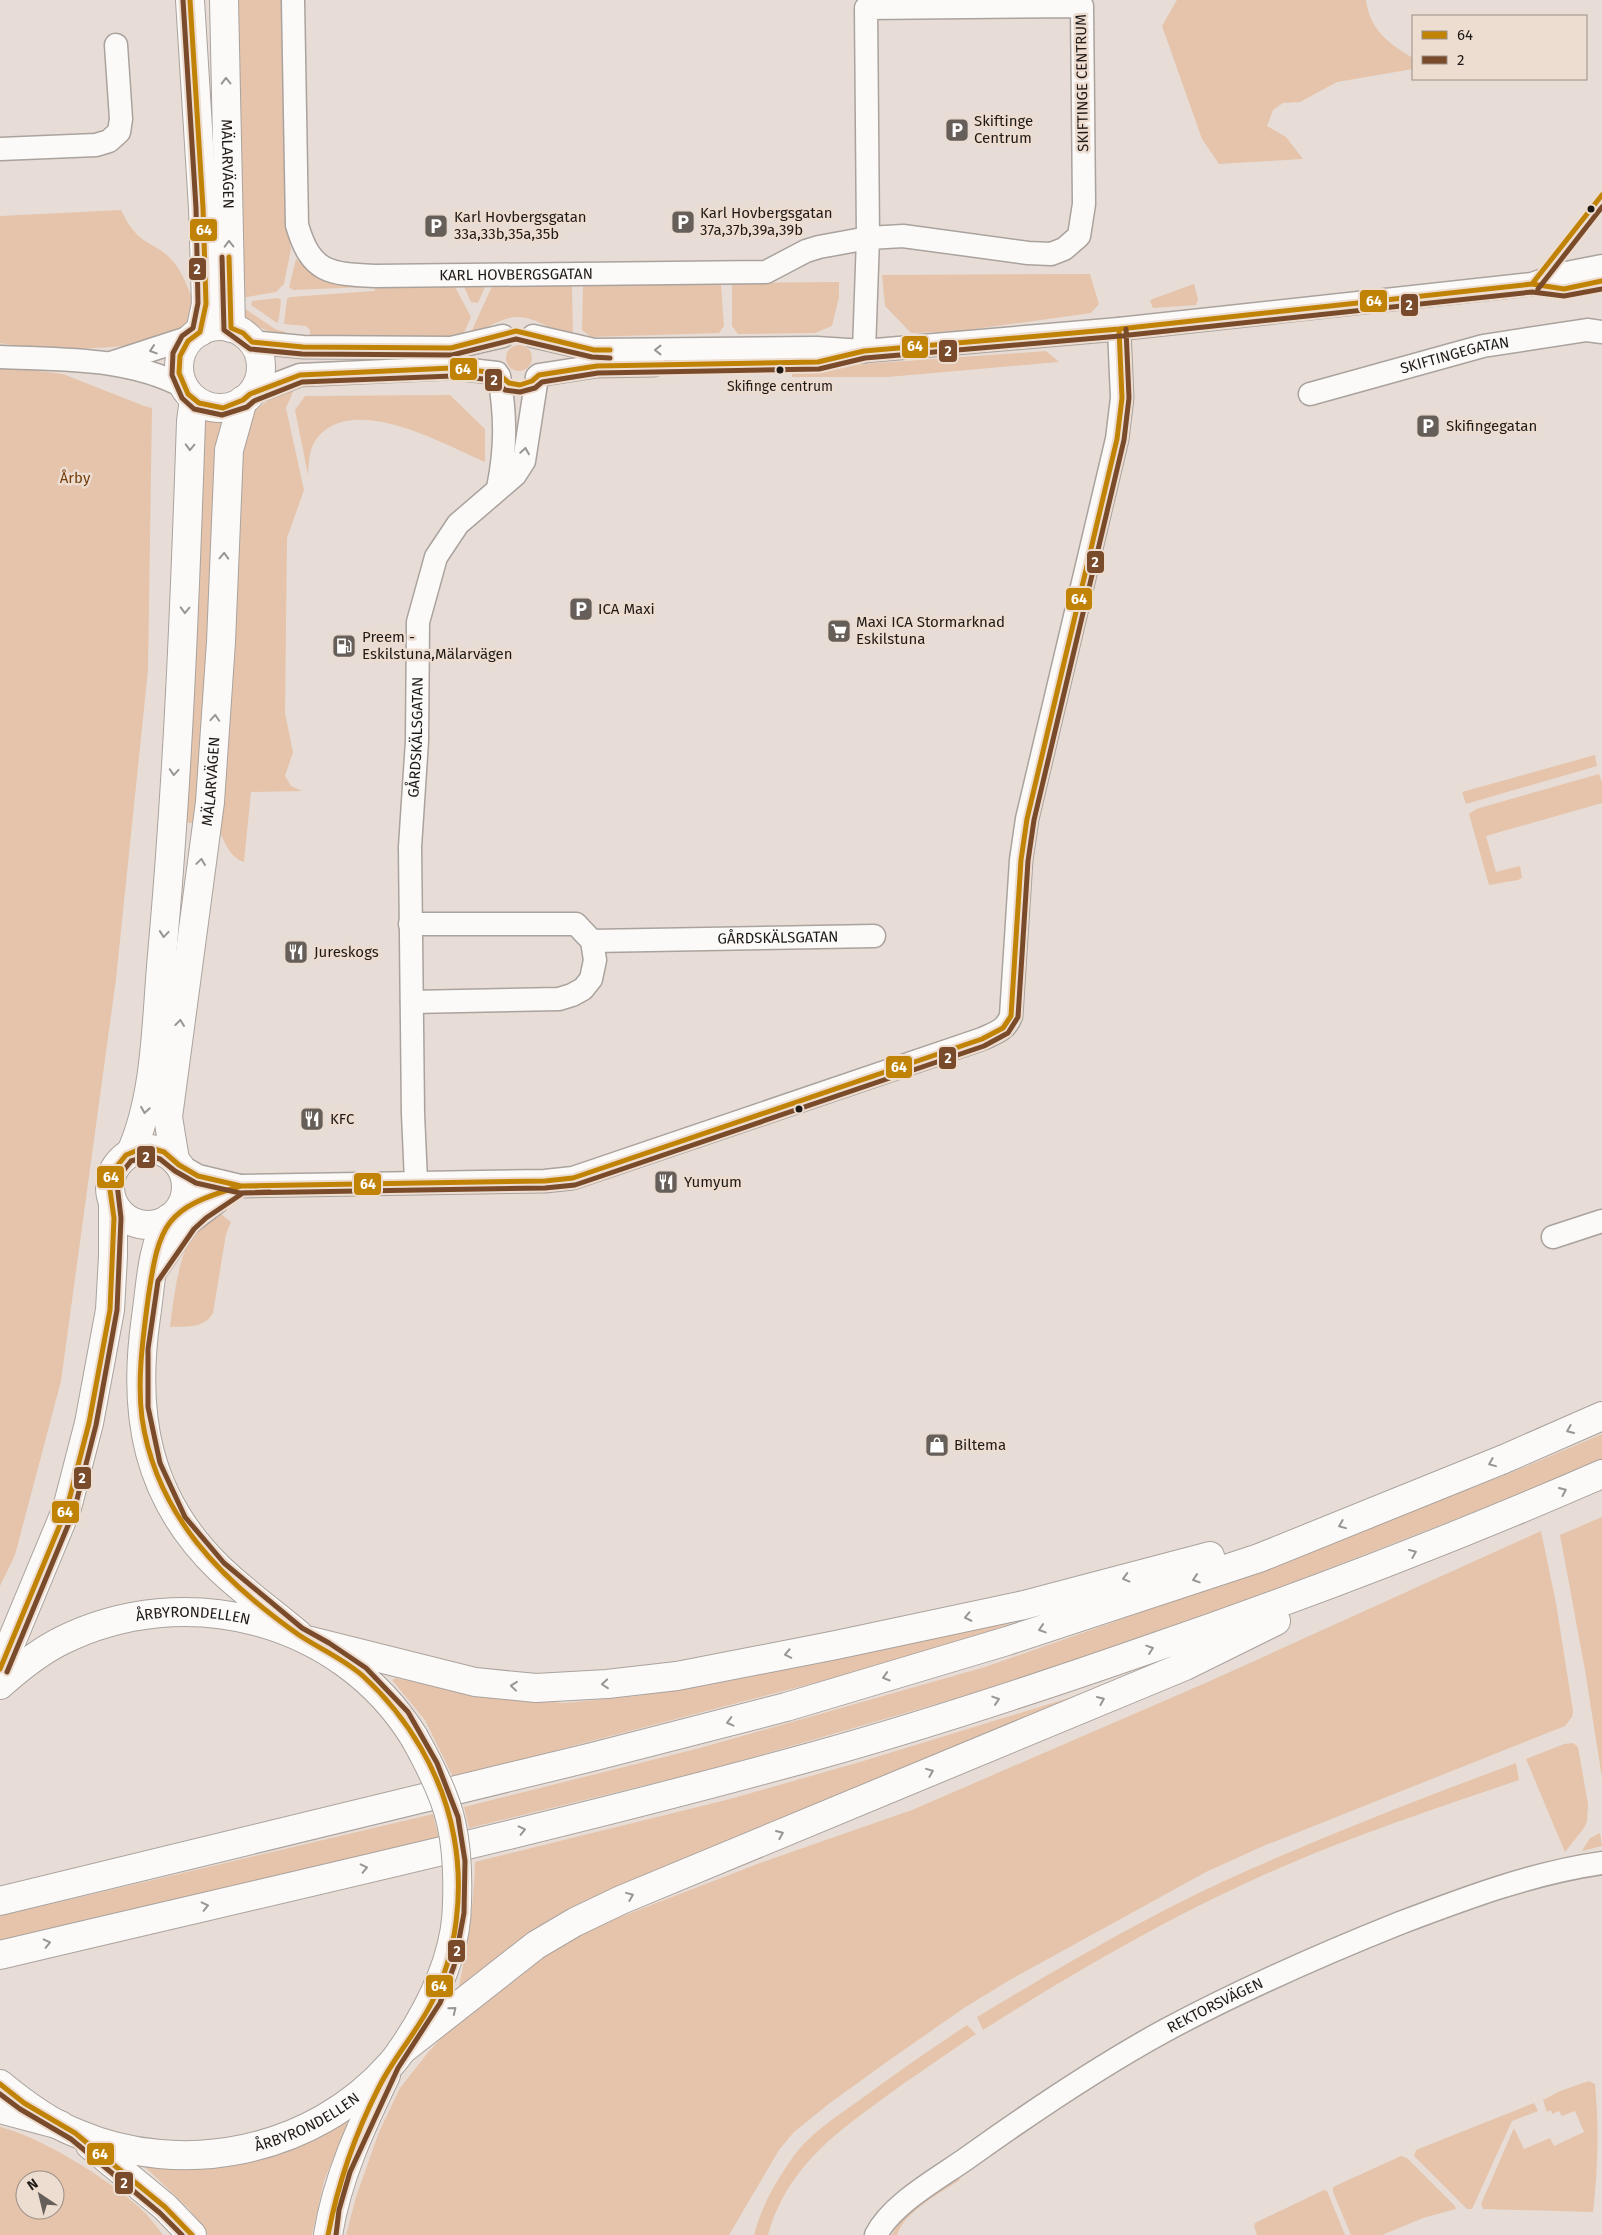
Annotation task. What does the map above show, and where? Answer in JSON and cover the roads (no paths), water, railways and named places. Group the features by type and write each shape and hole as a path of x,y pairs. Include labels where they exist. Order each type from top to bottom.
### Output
{"main road":[{"name":"MÄLARVÄGEN","path":"190,0 202,199 206,304 197,334"},
{"name":"MÄLARVÄGEN","path":"224,0 241,335"},
{"path":"131,1152 143,1122 152,1065 165,919 185,614 191,421 189,393 179,374 180,356 188,341 197,334 212,327 241,335 256,349 260,365 258,381 247,397 223,408 208,406 189,393"},
{"name":"MÄLARVÄGEN","path":"177,1162 168,1117 210,802 221,642 229,450 247,397"},
{"path":"0,1670 67,1508 89,1423 110,1310 113,1256 113,1203 109,1190 110,1177 120,1160 131,1152 151,1148 164,1152 177,1162 185,1177 186,1190 156,1247 142,1348 141,1408 153,1465 179,1522 219,1568 304,1638 474,1682 536,1688 607,1684 677,1676 854,1641 1024,1605 1212,1556 1259,1558"},
{"path":"113,1203 126,1218 138,1224 151,1225 174,1213"},
{"path":"0,1901 592,1757 786,1707 1007,1641 1259,1558 1504,1459 1602,1416"},
{"path":"0,1955 651,1799 821,1754 950,1716 1083,1672 1368,1571 1602,1474"},
{"path":"328,2235 332,2208 343,2169 396,2058 536,1945 575,1922 621,1900 1185,1666 1312,1603 1368,1571"},
{"name":"ÅRBYRONDELLEN","path":"0,1685 21,1666 61,1641 110,1622 176,1611 246,1617 304,1638 361,1674 402,1717 430,1767 451,1820 458,1862 457,1902 447,1963 433,2000 396,2058 367,2088 327,2117 284,2138 238,2152 185,2157 119,2148 68,2129 24,2104 0,2084"},
{"path":"0,2109 68,2129 165,2207 192,2235"}],"street":[{"name":"KARL HOVBERGSGATAN","path":"293,0 297,225 309,255 323,267 339,274 375,276 766,272 806,251 868,238"},
{"name":"SKIFTINGE CENTRUM","path":"1082,6 1084,204 1079,236 1064,249 1051,254 1028,253 903,236 868,238 866,8 1082,6"},
{"path":"0,149 96,145 110,141 119,132 121,119 116,45"},
{"path":"864,351 868,238"},
{"path":"241,335 303,348 451,348 503,336 516,331 594,350 816,348 864,351 1120,329 1532,284 1561,274 1602,266"},
{"path":"1532,284 1564,289 1602,281"},
{"path":"177,1162 198,1176 241,1186 416,1181 537,1181 573,1178 999,1032 1008,1024 1012,1016 1021,860 1027,819 1116,439 1122,398 1120,329"},
{"name":"SKIFTINGEGATAN","path":"1310,394 1483,346 1587,330 1602,332"},
{"path":"112,363 197,334"},
{"path":"498,488 504,457 504,405 492,357 494,348 503,336"},
{"path":"533,336 542,345 545,357 543,367 538,376"},
{"path":"247,397 300,375 452,368 498,375 509,383 520,385 538,376 597,366 818,362 864,351"},
{"path":"0,357 112,363 166,378 189,393"},
{"name":"GÅRDSKÄLSGATAN","path":"416,1181 410,847 417,741 418,622 436,557 458,524 515,475 524,461 538,376"},
{"path":"410,924 576,924 592,941 595,960 591,979 583,989 559,999 412,1002"},
{"name":"GÅRDSKÄLSGATAN","path":"592,941 874,936"},
{"path":"174,1213 215,1194 241,1186"},
{"path":"152,1278 188,1224 201,1212 241,1186"},
{"path":"1553,1237 1602,1221"},
{"name":"REKTORSVÄGEN","path":"876,2235 883,2221 914,2196 1057,2095 1164,2031 1246,1988 1375,1933 1452,1903 1566,1868 1602,1863"}],"place":[{"name":"Skiftinge Centrum","path":"957,130"},
{"name":"Karl Hovbergsgatan 37a,37b,39a,39b","path":"683,222"},
{"name":"Karl Hovbergsgatan 33a,33b,35a,35b","path":"436,226"},
{"name":"Skifinge centrum","path":"780,370"},
{"name":"Skifingegatan","path":"1428,426"},
{"name":"ICA Maxi","path":"581,609"},
{"name":"Maxi ICA Stormarknad Eskilstuna","path":"839,631"},
{"name":"Preem - Eskilstuna,Mälarvägen","path":"344,646"},
{"name":"Jureskogs","path":"296,952"},
{"name":"KFC","path":"312,1119"},
{"name":"Yumyum","path":"666,1182"},
{"name":"Biltema","path":"937,1445"}],"park label":[{"name":"Årby","path":"75,478"}]}
